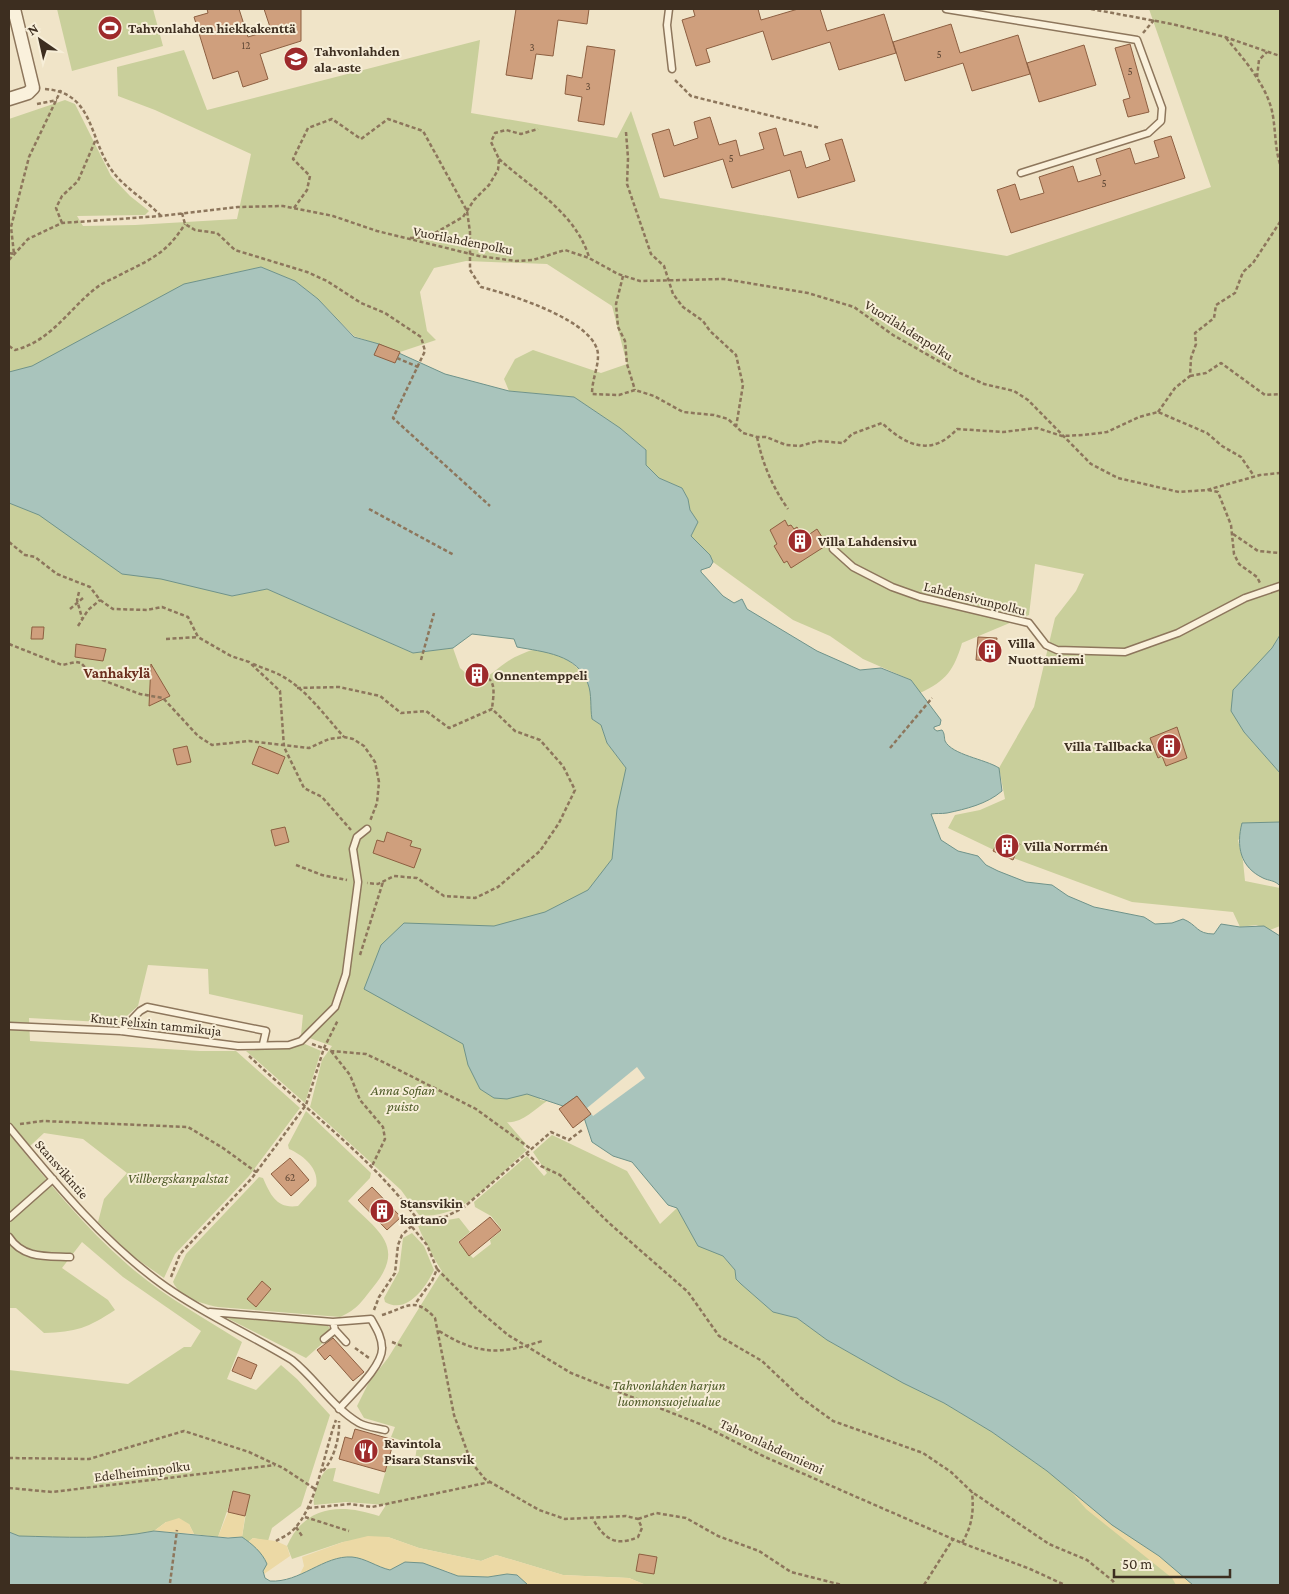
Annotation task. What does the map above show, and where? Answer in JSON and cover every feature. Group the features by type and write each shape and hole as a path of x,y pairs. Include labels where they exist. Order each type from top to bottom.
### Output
{"street":[{"path":"9,99 28,93 33,88 14,9"}],"lane":[{"path":"669,9 667,25 672,69"},
{"path":"946,9 1138,40 1162,108 1161,121 1148,133 1021,173"},
{"name":"Lahdensivunpolku","path":"832,549 853,567 892,588 920,597 1029,623 1046,646 1057,650 1125,652 1178,633 1245,598 1280,586"},
{"path":"301,1041 335,1007 346,974 358,882 353,849 357,837 368,829"},
{"path":"121,1031 140,1011 147,1007 266,1031 263,1044"},
{"name":"Knut Felixin tammikuja","path":"9,1026 121,1031 238,1046 263,1044 289,1045 301,1041"},
{"name":"Stansvikintie","path":"12,1126 53,1179 97,1227 132,1260 166,1288 292,1360 304,1369 339,1408 360,1424 386,1430"},
{"path":"9,1218 53,1179"},
{"path":"9,1237 19,1249 29,1254 70,1256"},
{"path":"207,1312 333,1322 370,1319 380,1335 383,1349 376,1364 339,1408"},
{"path":"333,1322 335,1330 346,1342"},
{"path":"324,1339 335,1330"}],"path":[{"path":"1091,9 1154,20 1225,37 1280,56"},
{"path":"1138,40 1154,20"},
{"path":"1225,37 1257,78 1271,108 1275,148 1280,164"},
{"path":"1257,78 1259,60 1268,52"},
{"path":"672,69 677,82 692,96 820,128"},
{"path":"33,88 61,90 81,104 113,172 126,187 147,201 161,216"},
{"path":"9,253 14,254 12,227 29,157 61,90"},
{"path":"294,208 307,190 310,176 293,159 308,128 332,120 361,139 388,119 423,132 468,211 471,254 470,270 481,287 510,295 563,317 591,337 599,355 592,380 592,394 619,395 635,390 654,396 683,412 714,415 728,419 742,433 757,437 766,436 786,445 800,446 818,441 843,443 852,434 882,424 894,435 920,445 936,446 948,440 957,429 1003,432 1037,428 1062,436 1107,432 1139,417 1158,412 1207,433 1222,446 1241,457 1254,476"},
{"path":"538,129 521,134 506,130 495,133 491,142 499,159 556,205 584,240 589,258"},
{"path":"626,132 627,184 651,254 664,266 673,294 683,307 703,321 710,331 736,355 743,385 736,427"},
{"path":"62,223 56,208 62,196 78,181 96,139"},
{"path":"406,238 428,237 463,218 489,185 498,170 499,159"},
{"name":"Vuorilahdenpolku","path":"9,260 28,239 62,223 87,219 161,216 238,207 283,206 333,216 406,238 471,254 516,261 533,260 565,250 589,258 623,276 640,281 724,279 808,293 854,307 893,335 958,372 984,384 1014,391 1028,400 1091,464 1118,478 1179,492 1207,490 1254,476 1280,473"},
{"path":"182,213 186,224 195,230 217,233 235,250 286,264 314,275 361,304 401,322 421,337 426,351 393,418 490,506"},
{"path":"1190,376 1191,358 1196,344 1195,333 1214,318 1216,305 1235,293 1243,272 1253,263 1280,222"},
{"path":"9,346 15,350 30,346 59,326 97,287 157,256 173,243 186,224"},
{"path":"623,276 616,304 618,327 626,341 627,364 635,390"},
{"path":"397,358 418,367"},
{"path":"1158,412 1175,388 1190,376 1206,373 1221,363 1265,395 1280,394"},
{"path":"757,437 762,461 773,488 788,509"},
{"path":"1207,490 1218,492 1232,534 1234,554 1239,564 1257,577 1264,590"},
{"path":"369,510 454,555"},
{"path":"1232,534 1258,551 1280,553"},
{"path":"9,542 57,574 90,587 100,600 113,609 147,610 162,607 188,617 198,637 230,656 282,676 309,697 344,737"},
{"path":"79,592 78,602 82,618"},
{"path":"70,609 83,598"},
{"path":"78,626 82,618 100,600"},
{"path":"420,660 434,613"},
{"path":"166,639 198,637"},
{"path":"9,644 62,665 76,662 81,663 94,677 140,694 163,698 198,736 212,745 249,741 266,742 284,747 309,748 329,739 344,737 353,739 364,746 375,762 379,782 377,803 368,829"},
{"path":"249,662 280,690 284,747 304,788 326,801 357,837"},
{"path":"296,865 322,874 358,882 378,884 394,876 417,878 444,896 475,898 498,887 540,851 559,823 575,790 563,766 540,740 515,731 492,709 493,686 491,681 482,676"},
{"path":"297,688 339,687 380,696 401,713 426,711 449,728 492,709"},
{"path":"890,748 932,698"},
{"path":"301,1041 331,1050 366,1054 476,1109 531,1149"},
{"path":"238,1046 372,1167 400,1195 418,1220"},
{"path":"166,1288 180,1254 280,1144 306,1106 324,1048"},
{"path":"331,1050 350,1075 360,1100 383,1127 385,1139 372,1167"},
{"path":"12,1126 43,1121 188,1127 223,1148 256,1172"},
{"path":"370,1319 379,1297 394,1273 398,1245 402,1235 418,1220 445,1217 463,1208 551,1132 569,1140 582,1130"},
{"path":"526,1153 541,1166 560,1176 609,1223 688,1292 719,1336 762,1360 800,1396 833,1421 922,1453 950,1472 972,1492 1049,1544 1087,1560 1113,1581 1115,1585"},
{"path":"412,1226 427,1245 437,1269 432,1282 415,1304"},
{"name":"Tahvonlahdenniemi","path":"437,1269 476,1308 508,1336 571,1373 700,1424 765,1457 962,1544 1030,1569 1065,1585"},
{"path":"370,1319 393,1312 404,1306 415,1304 426,1308 435,1318 454,1415 472,1462 485,1479 539,1510 564,1519 626,1516 638,1519 656,1513 686,1518 718,1536 758,1550 791,1572 842,1585"},
{"path":"438,1331 479,1350 497,1352 542,1341"},
{"path":"346,1342 376,1364"},
{"path":"276,1541 292,1532 304,1517 322,1472 330,1463 339,1428 338,1414 326,1444 322,1472"},
{"path":"9,1458 89,1459 184,1431 249,1452 277,1465 314,1489"},
{"name":"Edelheiminpolku","path":"9,1488 52,1492 277,1465"},
{"path":"308,1508 350,1504 372,1507 490,1482"},
{"path":"962,1544 969,1532 974,1511 972,1492"},
{"path":"304,1517 349,1531"},
{"path":"593,1519 598,1529 612,1541 626,1543 638,1538 642,1528 638,1519"},
{"path":"296,1527 302,1536"},
{"path":"170,1583 177,1530"},
{"path":"924,1585 953,1539"}],"green space":[{"name":"Tahvonlahden hiekkakenttä","path":"57,9 153,9 163,46 72,71"},
{"path":"1149,9 1280,9 1280,635 1272,648 1244,732 1280,773 1280,822 1267,823 1238,840 1245,881 1280,888 1280,926 1270,930 1256,925 1240,927 1233,912 1132,902 1013,858 1020,850 1018,849 1020,844 1002,835 994,850 948,828 955,815 980,810 1005,799 999,768 1034,707 1055,618 1076,591 1084,574 1035,564 1029,615 962,643 956,661 948,674 929,689 920,693 911,680 863,659 830,636 793,620 713,562 710,555 691,536 698,522 690,510 688,499 682,488 659,478 646,465 646,450 620,428 574,397 509,391 504,379 515,359 533,350 601,373 627,364 612,306 547,264 466,261 434,268 420,292 427,331 436,340 400,352 354,336 318,299 295,281 261,267 215,277 232,596 267,589 413,653 453,648 460,668 476,682 515,657 528,651 541,650 557,654 573,664 585,677 590,692 592,719 601,725 607,743 626,768 647,811 540,1100 547,1101 523,1118 507,1122 526,1144 523,1147 527,1150 491,1184 465,1204 450,1211 435,1215 419,1215 401,1190 310,1107 322,1060 332,1046 301,1035 303,1015 209,994 208,969 148,965 138,1006 119,1023 29,1018 30,1041 200,1051 236,1051 300,1108 249,1176 175,1254 164,1278 131,1255 98,1222 104,1199 127,1173 83,1139 44,1133 30,1146 16,1129 10,1135 81,1219 128,1265 169,1296 242,1342 227,1379 256,1390 281,1365 297,1379 330,1415 301,1506 272,1528 268,1541 253,1538 248,1542 242,1537 249,1495 234,1491 218,1537 194,1534 189,1524 166,1522 154,1531 129,1536 91,1538 19,1536 9,1532 9,1370 128,1384 184,1347 191,1347 201,1331 123,1277 82,1242 62,1268 108,1300 115,1310 81,1328 65,1332 44,1333 16,1308 9,1308 9,119 65,100 75,104 111,176 130,196 149,211 145,215 77,216 83,226 237,219 251,154 155,110 118,96 117,67 184,50 207,110 480,40 471,113 617,138 631,111 660,198 1007,256 1211,187"},
{"path":"305,1044 321,1051 305,1103 246,1051 294,1047"},
{"path":"306,1111 371,1173 370,1178 348,1201 384,1239 388,1249 388,1260 384,1272 359,1304 340,1317 218,1307 186,1296 176,1288 173,1282 186,1254 259,1177 263,1178 276,1200 291,1206 298,1206 316,1186 317,1180 313,1168 300,1155 289,1149 288,1145"},
{"name":"Tahvonlahden harjun luonnonsuojelualue","path":"552,1135 627,1171 660,1224 677,1208 698,1245 723,1256 735,1270 736,1279 773,1312 797,1318 827,1340 903,1383 944,1403 992,1432 1047,1471 1193,1585 646,1585 629,1578 563,1575 496,1555 481,1561 419,1548 388,1537 343,1542 292,1559 287,1546 295,1532 314,1515 338,1509 351,1509 379,1516 386,1505 346,1502 314,1505 317,1486 325,1471 336,1468 333,1481 379,1494 390,1456 415,1460 417,1446 391,1437 395,1427 364,1418 357,1406 369,1382 388,1358 442,1271 428,1248 418,1225 459,1218 470,1232 458,1242 473,1258 491,1244 490,1240 502,1230 491,1216 475,1207 474,1202 527,1156 544,1176 547,1173 533,1152"},
{"path":"412,1233 424,1246 434,1270 426,1284 415,1297 401,1305 393,1305 385,1302 384,1298 399,1271 403,1238"},
{"path":"219,1314 327,1325 334,1333 306,1358"}],"sand":[{"path":"1068,1488 1112,1525 1159,1556 1193,1585 1176,1585 1172,1578 1086,1509"},
{"path":"228,1512 245,1516 242,1537 218,1537"},
{"path":"179,1518 189,1524 194,1534 154,1531 166,1522"},
{"path":"368,1536 388,1537 419,1548 481,1561 496,1555 563,1575 629,1578 646,1585 528,1585 517,1575 507,1574 488,1577 458,1576 447,1571 405,1562 390,1570 366,1562 299,1576 304,1566 302,1557 343,1542"},
{"path":"253,1538 276,1541 287,1546 290,1556 264,1574 260,1556 248,1542"}],"water":[{"path":"261,267 295,281 318,299 354,337 379,344 445,374 509,391 574,397 620,428 646,450 646,465 659,478 682,488 688,499 690,510 698,522 691,536 710,555 713,562 710,567 701,570 701,572 723,596 734,603 742,599 747,609 817,651 860,670 881,668 911,680 941,720 940,725 934,727 934,729 937,731 942,730 945,741 949,746 954,750 999,768 1002,791 996,796 969,808 947,813 931,814 941,840 958,851 978,856 986,865 998,871 1026,882 1052,885 1068,896 1094,907 1144,917 1155,924 1172,923 1183,919 1200,931 1208,934 1214,934 1221,924 1240,927 1264,926 1280,936 1280,1585 1193,1585 1159,1556 1112,1525 1047,1471 992,1432 944,1403 903,1383 827,1340 797,1318 773,1312 736,1279 735,1270 723,1256 698,1246 677,1208 668,1205 632,1162 613,1156 592,1142 577,1096 563,1106 527,1094 507,1099 494,1098 480,1089 468,1065 463,1044 364,989 381,945 404,923 494,926 545,912 588,890 612,859 617,809 626,768 607,743 601,725 592,719 588,684 583,674 568,660 548,653 517,647 514,639 472,634 453,648 413,653 267,589 232,596 161,579 122,574 39,515 9,503 9,372 32,366 184,284"},
{"path":"1280,635 1280,773 1244,732 1231,711 1233,690 1272,648"},
{"path":"1280,822 1280,886 1263,878 1249,868 1240,848 1240,832 1242,823"},
{"path":"154,1531 228,1538 242,1537 260,1552 267,1564 263,1571 265,1578 270,1581 292,1578 332,1560 352,1557 390,1570 405,1562 423,1563 458,1576 488,1577 507,1574 517,1575 528,1585 9,1585 9,1532 19,1536 86,1537 120,1536"}],"pier":[{"path":"637,1067 645,1078 593,1116 587,1108"}],"building":[{"path":"207,9 239,9 248,37 271,30 264,9 301,9 301,41 260,54 268,79 243,87 238,71 213,79 194,17 208,13"},
{"path":"516,9 589,9 587,24 558,20 553,56 536,54 532,79 506,75"},
{"path":"693,9 758,9 761,20 798,9 820,9 827,31 884,14 896,53 839,70 830,42 772,60 763,31 706,49 710,62 696,66 682,20 695,16"},
{"path":"951,24 960,53 1018,35 1030,74 972,91 963,63 905,81 893,42"},
{"path":"1130,44 1149,112 1128,117 1123,100 1130,98 1115,48"},
{"path":"1084,45 1096,85 1039,102 1027,63"},
{"path":"587,46 615,50 604,125 578,121 582,97 565,94 567,75 582,78"},
{"path":"710,117 719,145 736,140 740,156 764,149 759,133 776,128 784,156 801,151 806,168 830,160 825,144 842,139 855,181 798,198 790,170 732,188 723,159 664,177 652,134 669,129 674,146 698,138 694,122"},
{"path":"1171,136 1185,178 1011,233 997,190 1015,184 1020,200 1044,193 1039,177 1073,166 1078,182 1101,175 1096,159 1130,148 1135,164 1159,157 1154,141"},
{"path":"379,344 400,352 395,363 374,355"},
{"name":"Villa Lahdensivu","path":"785,520 788,526 791,525 794,529 797,527 804,538 817,529 827,545 791,568 787,561 784,563 774,546 777,544 770,530"},
{"path":"32,627 44,627 43,639 31,639"},
{"name":"Villa Nuottaniemi","path":"978,637 997,638 994,661 976,660"},
{"path":"76,644 106,649 103,661 75,657"},
{"path":"151,664 170,696 149,706"},
{"name":"Villa Tallbacka","path":"1177,727 1187,758 1166,766 1162,756 1158,758 1150,738"},
{"path":"187,746 191,762 177,765 173,749"},
{"path":"259,746 285,757 278,774 252,764"},
{"path":"285,827 289,842 275,846 271,830"},
{"path":"387,832 412,841 410,846 421,849 414,868 373,853 377,840 384,842"},
{"name":"Villa Norrmén","path":"1001,835 1020,844 1013,860 993,851"},
{"path":"577,1096 591,1114 573,1128 559,1109"},
{"path":"290,1158 309,1180 291,1196 271,1174"},
{"name":"Stansvikin kartano","path":"372,1187 401,1217 387,1230 358,1200"},
{"path":"490,1217 501,1230 469,1256 459,1242"},
{"path":"262,1281 271,1289 256,1307 247,1299"},
{"path":"333,1338 364,1372 353,1381 330,1355 325,1360 317,1350"},
{"path":"238,1357 257,1365 251,1379 232,1371"},
{"name":"Ravintola Pisara Stansvik","path":"355,1429 394,1440 385,1472 339,1459 345,1437 352,1439"},
{"path":"233,1491 250,1495 245,1516 228,1512"},
{"path":"639,1554 657,1557 654,1574 636,1571"}],"place":[{"name":"Tahvonlahden hiekkakenttä","path":"110,28"},
{"name":"Tahvonlahden ala-aste","path":"296,59"},
{"name":"Villa Lahdensivu","path":"800,541"},
{"name":"Villa Nuottaniemi","path":"990,651"},
{"name":"Onnentemppeli","path":"477,675"},
{"name":"Villa Tallbacka","path":"1169,746"},
{"name":"Villa Norrmén","path":"1007,846"},
{"name":"Stansvikin kartano","path":"382,1211"},
{"name":"Ravintola Pisara Stansvik","path":"366,1451"}],"district":[{"name":"Vanhakylä","path":"117,673"}],"park label":[{"name":"Anna Sofian puisto","path":"403,1098"},
{"name":"Villbergskanpalstat","path":"178,1178"}]}
